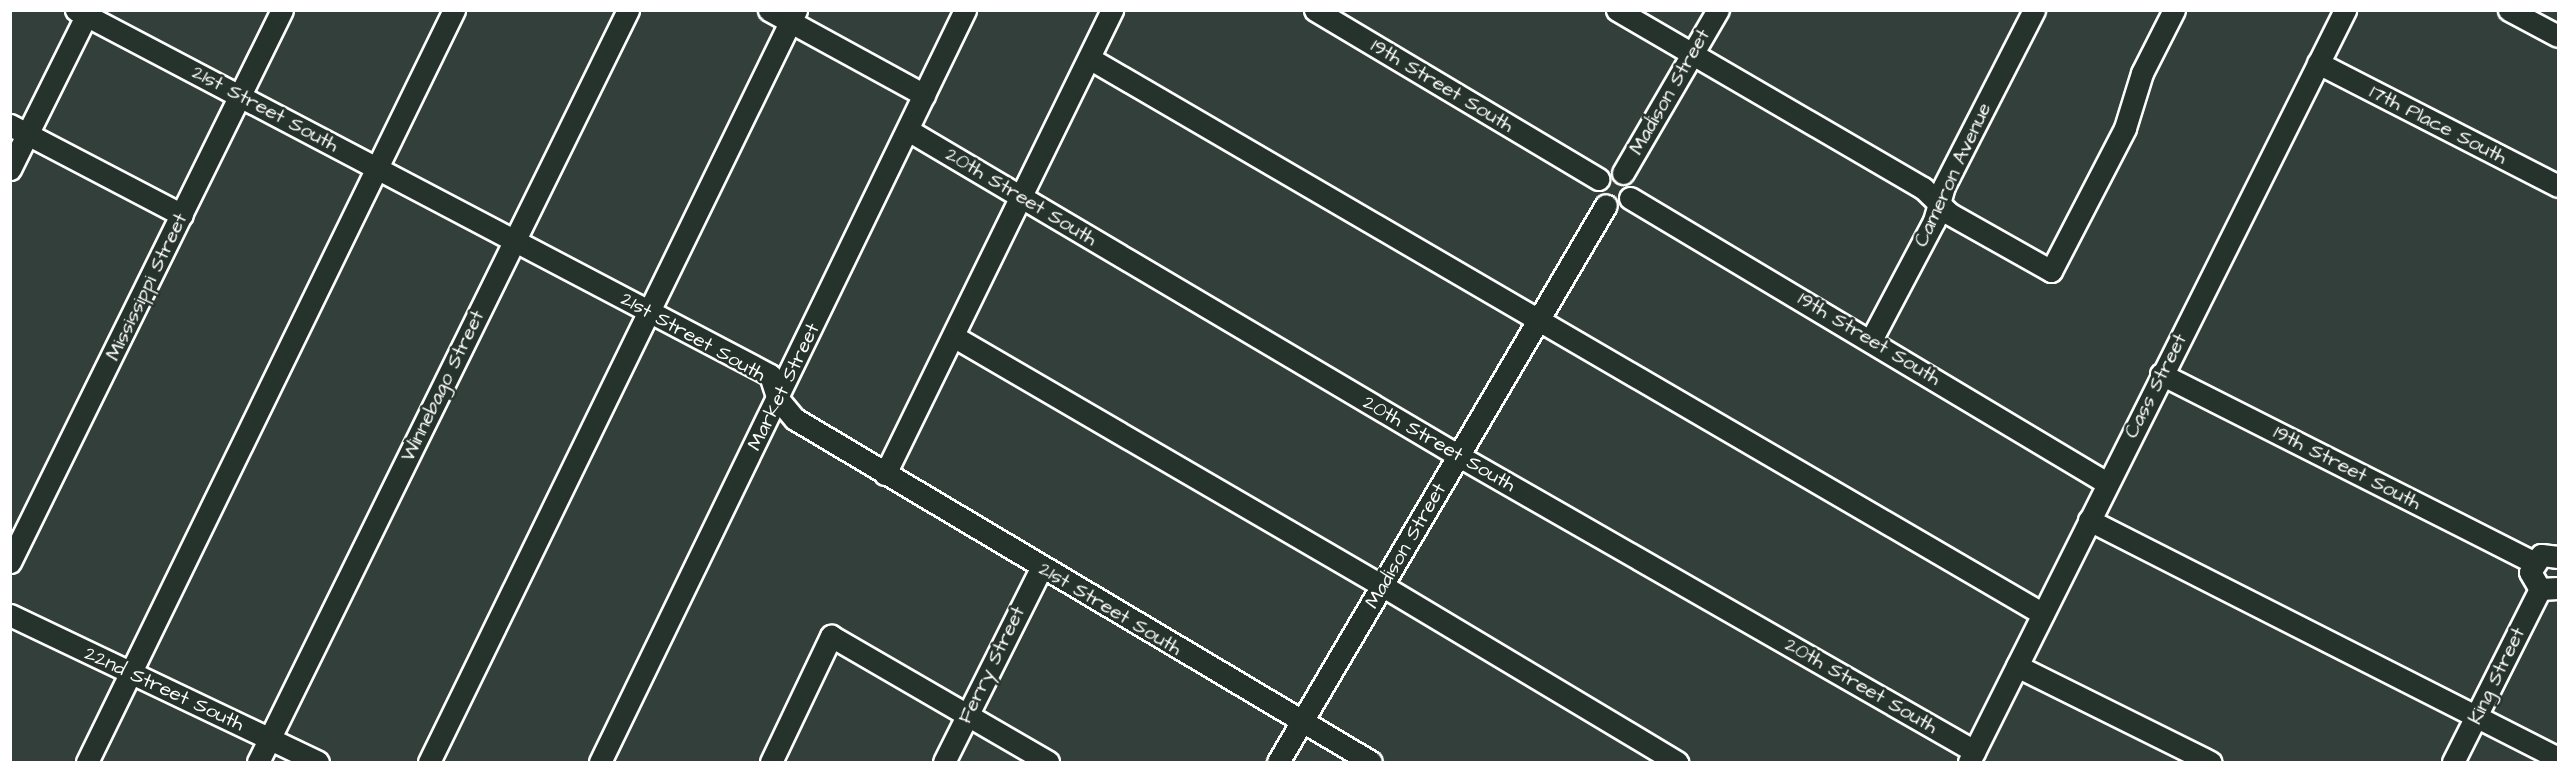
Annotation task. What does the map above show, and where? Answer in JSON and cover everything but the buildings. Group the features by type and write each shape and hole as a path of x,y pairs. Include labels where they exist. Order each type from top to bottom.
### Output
{"street":[{"name":"Mississippi Street","path":"10,562 282,10"},
{"path":"87,762 454,10"},
{"name":"Winnebago Street","path":"258,762 628,10"},
{"path":"769,10 793,16 924,95"},
{"name":"Market Street","path":"600,762 965,10"},
{"path":"885,474 1112,10"},
{"name":"19th Street South","path":"1315,10 1599,179"},
{"path":"1617,10 1923,188 1939,205 2051,271 2125,128 2142,73 2174,10"},
{"name":"Madison Street","path":"1623,173 1718,10"},
{"name":"Cameron Avenue","path":"1872,340 1939,205 1944,186 2034,10"},
{"name":"Cass Street","path":"1972,757 2345,10"},
{"path":"2509,10 2559,36"},
{"name":"21st Street South","path":"84,12 770,375 778,399 795,419 1041,568 1371,762"},
{"path":"10,169 19,129 84,12"},
{"path":"429,762 793,16"},
{"path":"1089,58 1537,322 2043,614"},
{"name":"17th Place South","path":"2318,63 2559,186"},
{"path":"19,129 182,215"},
{"name":"20th Street South","path":"908,130 1972,757"},
{"path":"1612,171 1623,173 1632,187 1630,198 1622,205 1606,205 1598,196 1599,179 1612,171"},
{"name":"19th Street South","path":"1630,198 1872,340 2108,483"},
{"name":"Madison Street","path":"1278,762 1606,205"},
{"path":"953,336 1383,586 1677,762"},
{"name":"19th Street South","path":"2161,375 2533,562"},
{"path":"2089,520 2559,758"},
{"path":"2549,588 2530,577 2533,562 2541,555 2558,554"},
{"name":"Ferry Street","path":"944,762 1041,568"},
{"name":"King Street","path":"2453,762 2549,588"},
{"name":"22nd Street South","path":"10,615 318,762"},
{"path":"771,762 831,636 1048,762"},
{"path":"2017,666 2210,762"}]}
